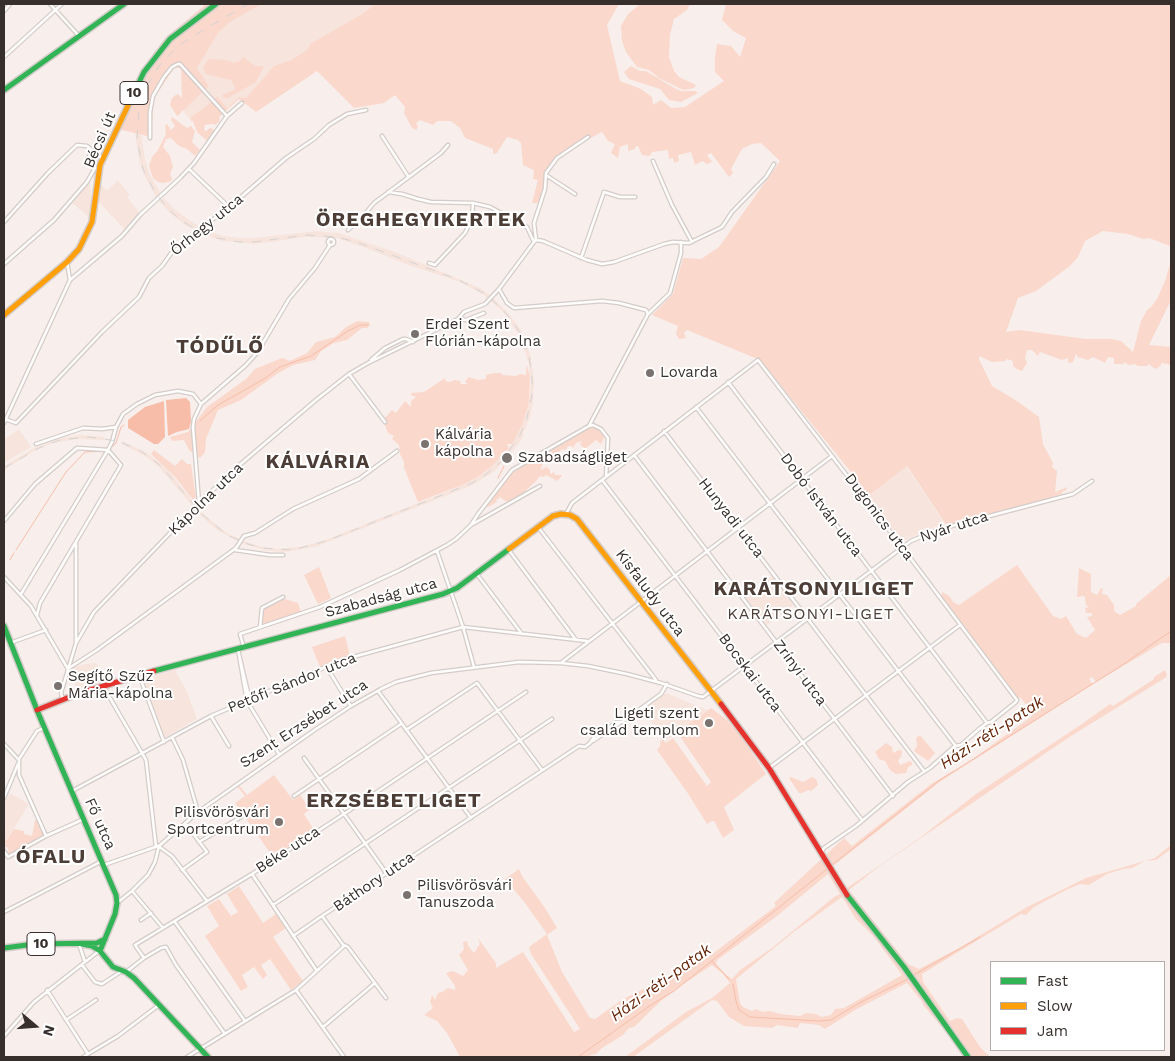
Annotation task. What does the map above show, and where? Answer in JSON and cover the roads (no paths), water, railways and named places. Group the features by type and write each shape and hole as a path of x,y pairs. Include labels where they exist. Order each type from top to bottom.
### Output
{"street":[{"path":"4,11 10,4"},
{"path":"50,4 79,36"},
{"path":"4,57 62,4"},
{"path":"4,90 124,4"},
{"name":"Bécsi út","path":"4,315 79,249 92,222 97,179 103,159 139,82 150,63 170,39 216,4"},
{"path":"150,138 153,96 164,77 172,67 178,64 227,116"},
{"path":"4,421 70,280 122,236 140,215 189,170 227,116 242,103"},
{"name":"Őrhegy utca","path":"4,421 16,423 102,332 139,296 148,278 162,266 172,252 197,236 205,225 229,207 290,154 347,114 366,110"},
{"path":"382,136 408,176"},
{"path":"588,137 550,165 546,175 545,189 534,223 535,241 499,289 507,303 514,308 602,301 646,310 648,314"},
{"path":"4,222 48,173 77,145 86,145 103,159"},
{"path":"348,230 374,203 441,153 448,145"},
{"path":"4,264 54,220 87,182 95,168 89,156 94,152"},
{"path":"653,161 672,206 692,242"},
{"path":"535,241 543,241 572,252 581,258 607,264 664,244 692,242 722,227 732,212 766,177 774,164"},
{"path":"189,170 229,207"},
{"path":"546,175 575,194"},
{"path":"388,192 431,202 474,203 494,208 527,227 535,241"},
{"path":"581,258 604,192 620,197 635,197"},
{"path":"429,263 435,265 465,233 472,219 474,203"},
{"path":"279,754 246,701 250,697 240,634 346,596 456,540 471,525 508,473 589,426 648,314 672,289 675,269 681,253 681,242"},
{"path":"198,504 200,498 193,427 194,419 201,404 246,366 268,336 289,299 315,268 330,245"},
{"path":"66,262 70,280"},
{"name":"Kápolna utca","path":"62,700 61,694 76,643 94,612 198,504 236,468 349,374 458,319 464,312 485,304 499,289"},
{"name":"Kápolna utca","path":"458,319 466,320 484,313"},
{"path":"368,363 398,341 406,339 412,342"},
{"path":"398,341 401,347"},
{"path":"389,346 392,351"},
{"name":"Szabadság utca","path":"37,710 139,675 451,591 553,516 566,514 572,503 756,360"},
{"name":"Dugonics utca","path":"756,360 760,361 1017,700 991,722 987,723"},
{"path":"349,374 385,422"},
{"name":"Dobó István utca","path":"728,382 987,723"},
{"path":"21,594 108,450 123,414 155,395 178,391 193,394 201,404"},
{"path":"696,407 955,746"},
{"path":"589,426 602,429 608,438 606,477"},
{"path":"36,444 83,428 102,429 116,427"},
{"name":"Hunyadi utca","path":"664,431 924,771"},
{"path":"4,521 35,484 79,448 108,450 122,465 40,603 37,615"},
{"path":"4,577 31,606 68,669 236,549 244,536 255,533 293,509 359,479 397,451"},
{"name":"Zrínyi utca","path":"634,455 893,796"},
{"path":"561,663 832,456"},
{"name":"Bocskai utca","path":"602,480 862,820"},
{"name":"Nyár utca","path":"702,697 902,547 928,533 940,529 1073,494 1092,481"},
{"path":"471,525 540,486"},
{"name":"Kisfaludy utca","path":"566,514 575,517 584,526 710,692"},
{"path":"538,527 656,681"},
{"path":"76,541 76,643"},
{"path":"236,549 270,555 284,555"},
{"path":"508,549 577,640"},
{"path":"437,551 463,627 474,667"},
{"path":"476,573 522,634"},
{"path":"260,627 262,608 283,597"},
{"path":"31,606 40,603"},
{"path":"769,768 960,625"},
{"name":"Fő utca","path":"4,626 6,638 10,643 44,728 103,863 116,895 117,903"},
{"path":"76,627 83,632"},
{"name":"Petőfi Sándor utca","path":"72,791 211,716 326,666 463,627 587,642"},
{"path":"10,643 46,630"},
{"name":"Szent Erzsébet utca","path":"157,847 198,812 279,754 351,706 378,690 414,677 519,662 561,663 588,666 656,681 702,697"},
{"path":"326,666 351,706"},
{"path":"139,675 164,742"},
{"path":"406,730 476,683 542,770"},
{"path":"592,742 664,691 667,684"},
{"path":"4,1036 47,990 100,950 110,927 117,903 132,891 150,872 155,862 157,847 147,766 143,754 103,686"},
{"path":"378,690 471,818"},
{"name":"Béke utca","path":"144,958 135,945 252,874 428,759 526,692"},
{"path":"710,692 769,768 857,911 904,967 968,1057"},
{"path":"211,716 229,746"},
{"path":"273,905 552,719"},
{"path":"592,742 594,737 616,722 622,722"},
{"path":"821,853 824,848 856,826 908,782 930,768 955,746 961,745 987,723"},
{"path":"294,796 401,724"},
{"path":"4,798 19,760 37,731 44,728"},
{"path":"172,737 183,760 198,812"},
{"name":"Báthory utca","path":"386,998 322,916 579,746 585,746 592,742"},
{"path":"4,744 19,760 19,775 46,836"},
{"path":"304,758 387,874"},
{"path":"199,842 241,817"},
{"path":"4,851 8,857 46,836 84,819"},
{"path":"182,870 206,852 185,822"},
{"path":"4,912 103,863 157,847 172,856 207,902"},
{"path":"252,874 317,971"},
{"path":"132,891 163,928"},
{"path":"141,920 151,913"},
{"path":"294,936 322,916"},
{"path":"175,922 246,1021"},
{"name":"10","path":"4,948 35,944 97,943 105,939"},
{"path":"97,943 111,965 134,978 208,1057"},
{"path":"85,962 81,944 100,950"},
{"path":"187,1057 296,990 344,945"},
{"path":"82,965 95,982 102,984 164,947 224,1034"},
{"path":"323,1027 375,983"},
{"path":"47,990 88,1054"},
{"path":"296,990 344,1057"},
{"path":"66,1020 96,1000"},
{"path":"83,1057 124,1031 159,1005"}],"waterway":[{"path":"200,421 218,405 264,379 280,367 311,356 360,325 368,325"},
{"path":"111,448 116,443 121,427 124,425"},
{"path":"16,550 66,472 85,452 103,451"},
{"path":"498,478 504,466"},
{"path":"10,560 14,553"},
{"name":"Házi-réti-patak","path":"832,865 940,780 1121,666 1171,631"},
{"name":"Házi-réti-patak","path":"578,1057 674,991 827,869"},
{"path":"912,976 980,937"},
{"path":"712,961 729,979"},
{"path":"733,984 739,1010 750,1017 819,1021 831,1020 861,1002 910,978"}],"railway":[{"path":"4,468 39,448 60,440 88,437 118,441 141,451 160,465 202,514 227,535 263,548 293,550 329,540 472,483 502,461 520,435 527,418 532,395 529,357 522,336 511,319 485,294 457,279 359,243 337,237 307,235 253,242 239,242 217,238 198,231 181,220 168,209 155,192 143,169 137,139 139,110 147,86 159,66 177,47 248,4"}],"place":[{"name":"Erdei Szent Flórián-kápolna","path":"415,334"},
{"name":"Lovarda","path":"650,373"},
{"name":"Kálvária kápolna","path":"425,444"},
{"name":"Szabadságliget","path":"507,458"},
{"name":"Segítő Szűz Mária-kápolna","path":"58,686"},
{"name":"Ligeti szent család templom","path":"709,723"},
{"name":"Pilisvörösvári Sportcentrum","path":"279,822"},
{"name":"Pilisvörösvári Tanuszoda","path":"407,895"}],"district":[{"name":"ÖREGHEGYIKERTEK","path":"421,220"},
{"name":"TÓDŰLŐ","path":"220,347"},
{"name":"KÁLVÁRIA","path":"318,462"},
{"name":"KARÁTSONYILIGET","path":"814,589"},
{"name":"KARÁTSONYI-LIGET","path":"811,614"},
{"name":"ERZSÉBETLIGET","path":"394,801"},
{"name":"ÓFALU","path":"51,857"}]}
